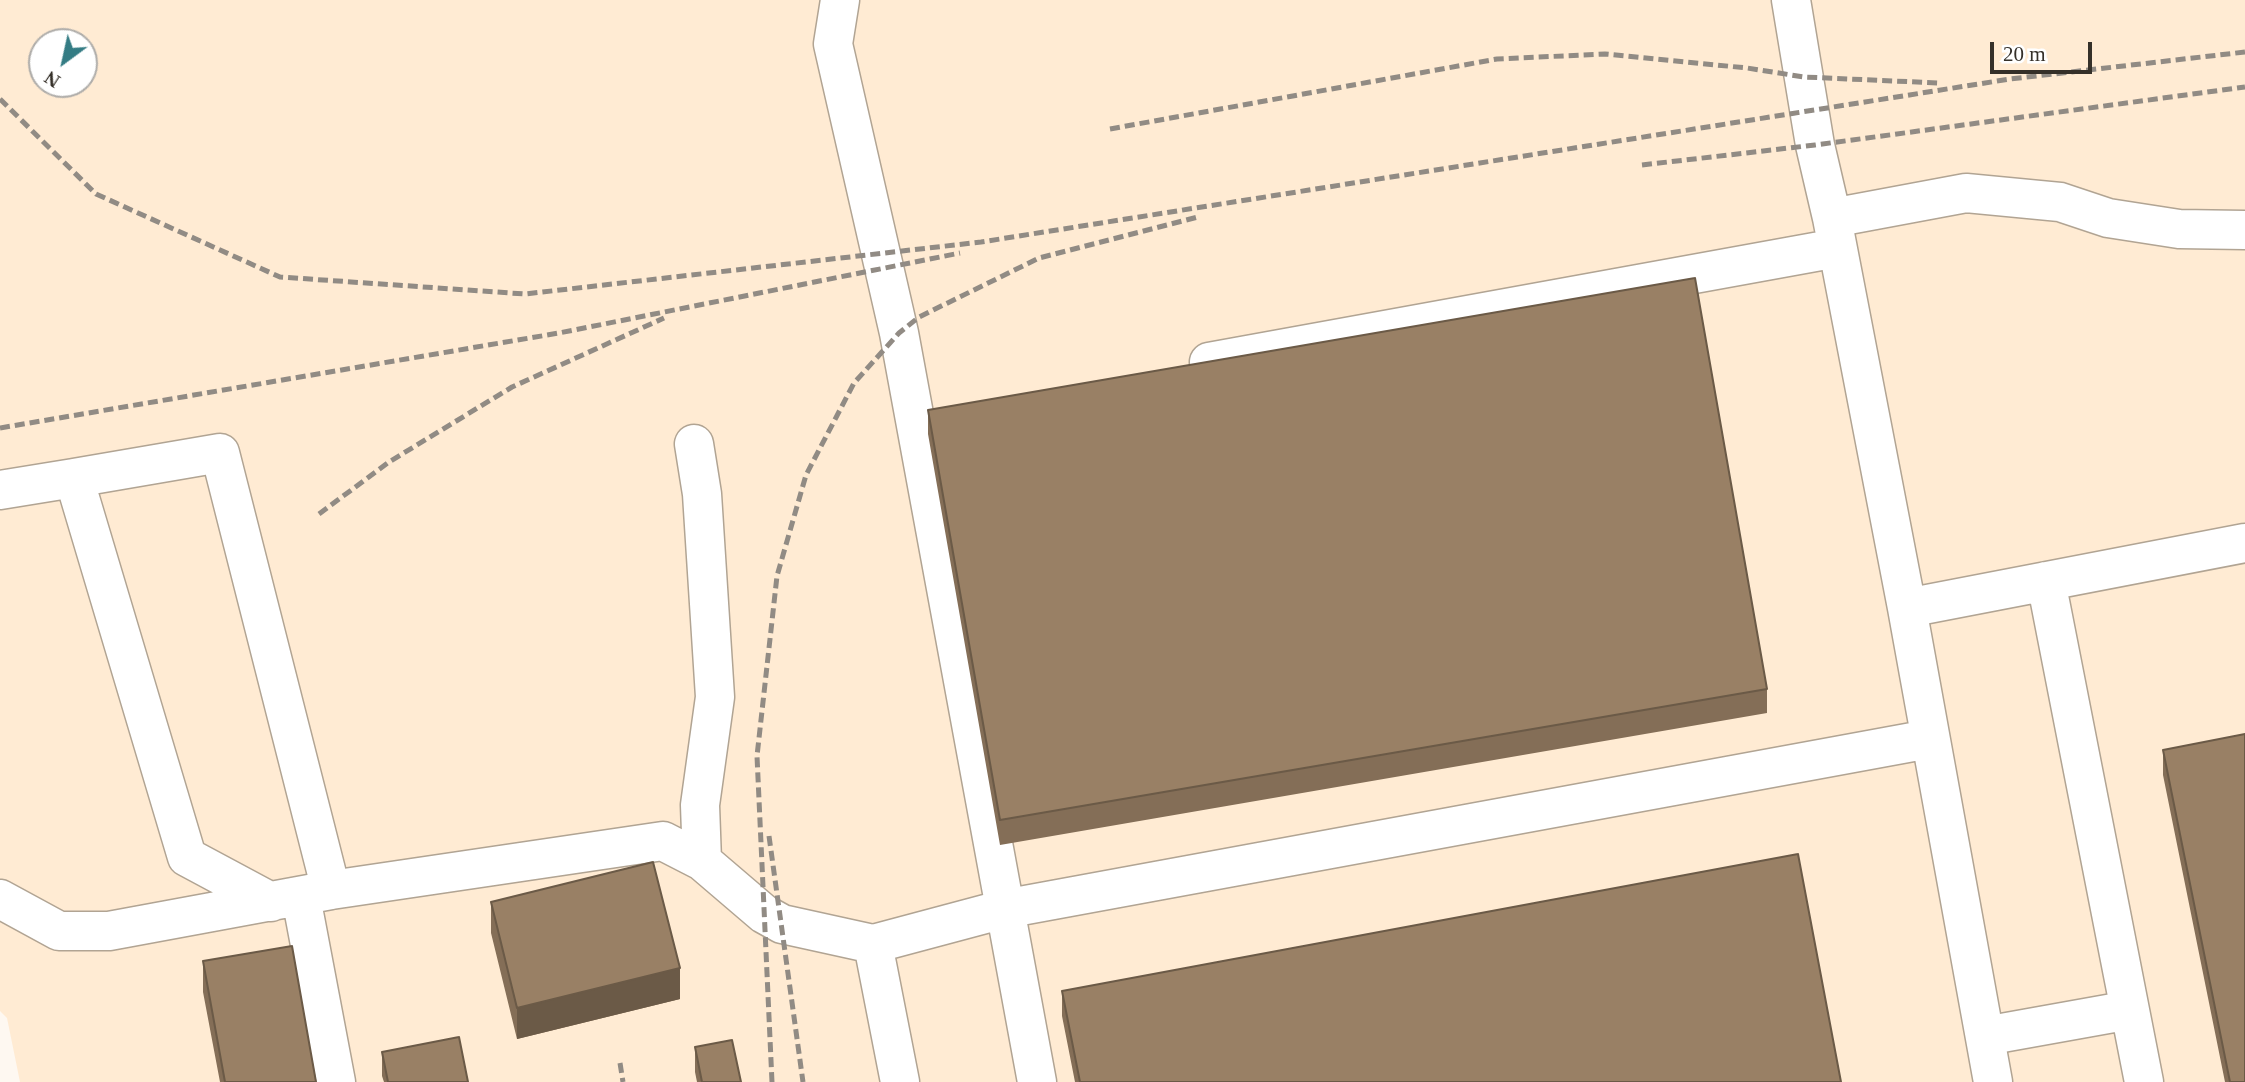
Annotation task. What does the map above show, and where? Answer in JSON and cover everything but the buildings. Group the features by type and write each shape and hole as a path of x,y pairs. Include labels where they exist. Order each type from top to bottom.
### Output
{"lane":[{"path":"1791,0 1815,145 1835,233 1907,608 1993,1082"},
{"path":"845,1 833,44 899,333 929,413 1004,909 1037,1082"},
{"path":"1177,368 1835,233 1966,193 2060,202 2108,218 2179,229 2245,230"},
{"path":"694,444 702,494 715,697 699,805 702,861"},
{"path":"0,490 220,453 336,1082"},
{"path":"74,478 187,857 301,897"},
{"path":"1907,608 2245,542"},
{"path":"2046,581 2144,1082"},
{"path":"0,899 59,931 109,931 301,897 663,841 702,861 764,914 782,924 873,944 1004,909 1929,739"},
{"path":"873,944 900,1082"},
{"path":"1985,1036 2130,1010"}],"shaded area":[{"path":"0,0 2245,0 2245,1082 20,1082 7,1018 0,1011"}],"railway":[{"path":"0,99 96,194 280,277 525,294 981,242 2010,79 2245,52"},
{"path":"1110,129 1497,59 1605,54 1747,68 1804,77 1939,83"},
{"path":"1642,165 1815,145 2245,87"},
{"path":"772,1082 757,756 777,576 806,475 854,383 899,333 919,317 1039,258 1198,217"},
{"path":"0,428 559,333 960,253"},
{"path":"319,514 389,462 512,387 664,318"},
{"path":"769,836 803,1082"},
{"path":"620,1063 623,1082"}]}
